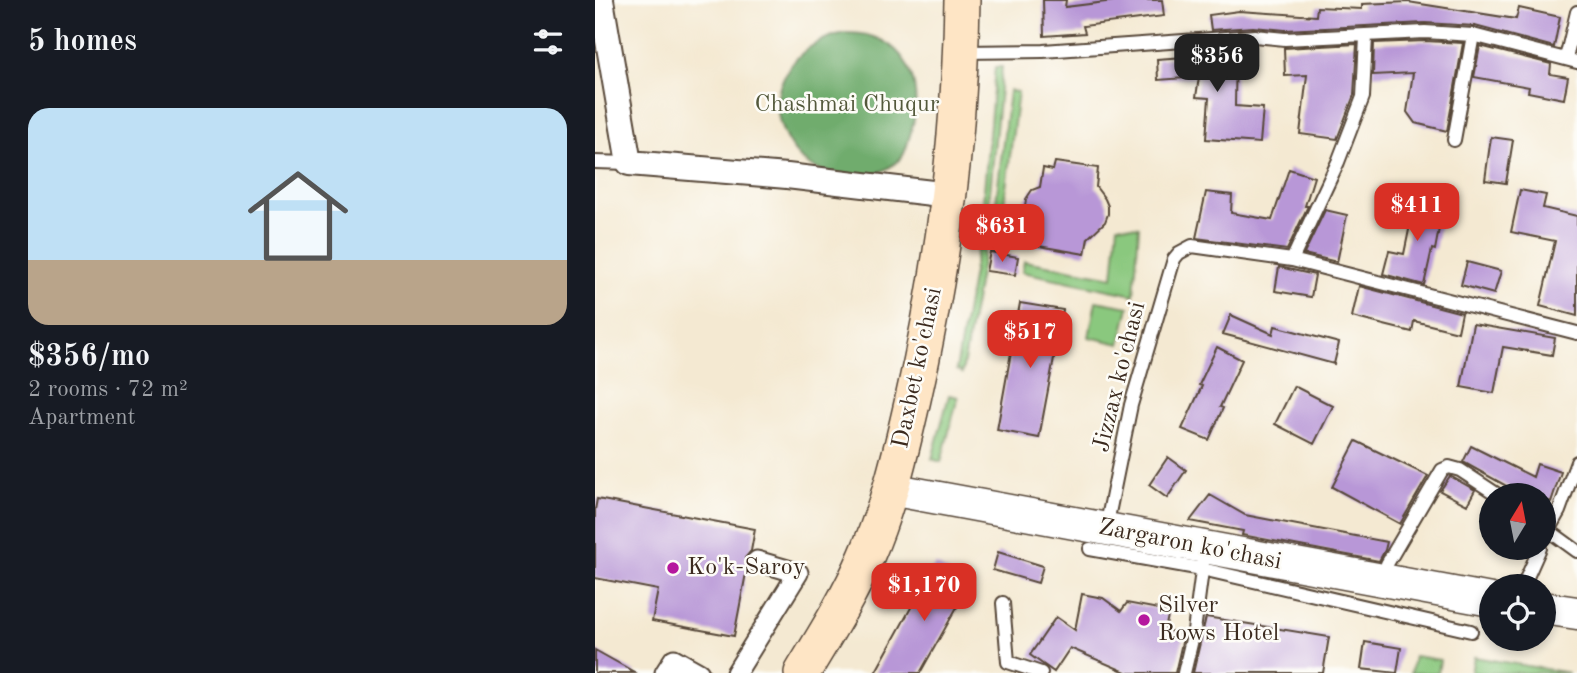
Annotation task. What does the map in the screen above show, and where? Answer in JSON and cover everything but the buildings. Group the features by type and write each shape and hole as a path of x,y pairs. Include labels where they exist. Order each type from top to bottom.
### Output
{"main road":[{"name":"Daxbet ko'chasi","path":"802,673 866,557 890,489 928,332 949,195 961,52 962,0"}],"street":[{"path":"601,0 629,163 787,176 949,195"},
{"name":"Zargaron ko'chasi","path":"890,489 1098,539 1204,559 1384,582 1441,609 1479,602"},
{"path":"736,673 798,573 757,561"},
{"path":"1556,610 1577,613"},
{"path":"665,673 674,659 699,673"}],"lane":[{"path":"961,52 1044,51 1254,36 1285,39 1425,32 1473,35 1571,60 1577,12"},
{"path":"1454,140 1473,35"},
{"path":"1366,37 1363,97 1338,162 1292,260 1577,333"},
{"path":"595,162 629,163"},
{"name":"Jizzax ko'chasi","path":"1098,539 1131,405 1174,259 1192,246 1292,260"},
{"path":"1556,516 1577,461"},
{"path":"1384,582 1387,564 1443,470 1449,467 1460,470 1480,483"},
{"path":"1556,539 1577,551"},
{"path":"1184,673 1204,559 1441,609 1471,631"},
{"path":"1003,603 1008,662 1041,673"}],"green space":[{"name":"Chashmai Chuqur","path":"844,33 882,40 906,62 912,77 915,113 905,151 895,163 870,175 835,173 812,167 793,149 780,122 777,104 780,87 797,58 826,38"},
{"path":"995,67 1002,67 987,224 981,224"},
{"path":"1009,91 1018,92 1001,228 993,227"},
{"path":"1118,225 1139,227 1134,295 1022,272 1024,261 1113,277"},
{"path":"977,249 984,251 962,373 956,370"},
{"path":"1096,301 1129,307 1120,344 1089,337"},
{"path":"949,395 958,397 941,462 932,459"},
{"path":"1414,656 1440,660 1438,673 1411,673"},
{"path":"1474,657 1569,673 1471,673"}],"place":[{"name":"Ko'k-Saroy","path":"673,568"},
{"name":"Silver Rows Hotel","path":"1144,620"}]}
